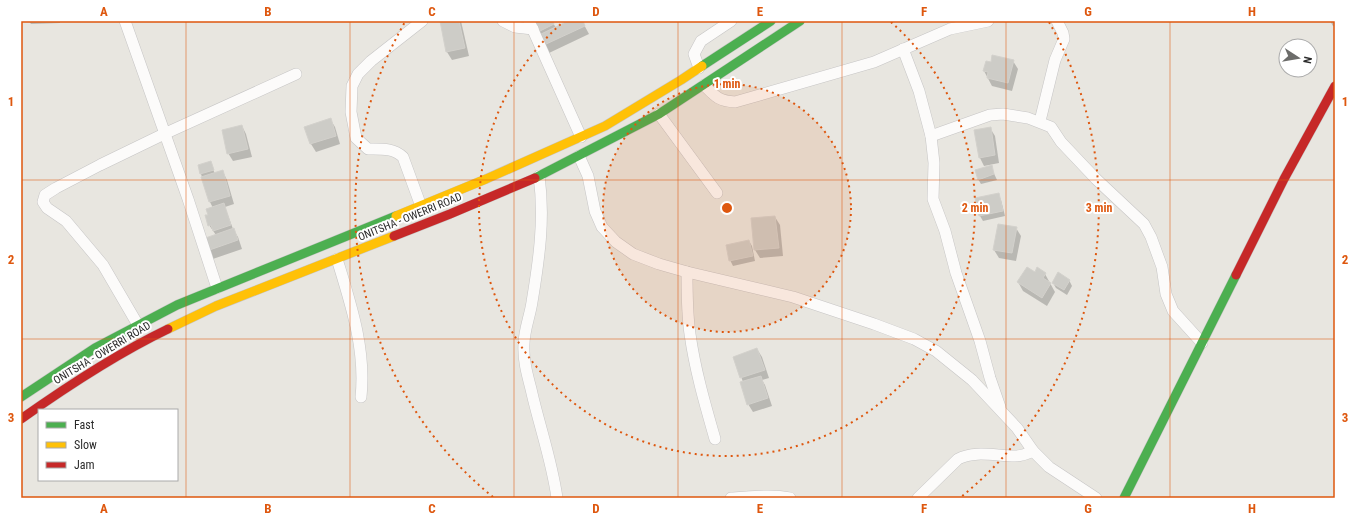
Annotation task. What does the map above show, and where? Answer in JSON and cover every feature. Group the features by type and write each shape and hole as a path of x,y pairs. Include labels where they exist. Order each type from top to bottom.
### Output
{"main road":[{"name":"ONITSHA - OWERRI ROAD","path":"21,397 95,348 177,305 421,205 605,126 681,80 771,21"},
{"name":"ONITSHA - OWERRI ROAD","path":"21,419 75,381 137,344 216,306 426,223 539,176 579,156 659,114 800,21"},
{"path":"1124,498 1284,179 1335,86"}],"street":[{"path":"125,21 188,200 217,288"},
{"path":"422,21 370,61 358,74 352,86 351,112 356,138 368,150 384,149 397,151 403,157 421,205 426,223"},
{"path":"503,21 515,27 531,25 581,137"},
{"path":"699,68 694,54 701,41 732,21"},
{"path":"704,85 717,98 724,102 735,102 867,64 950,29 988,21"},
{"path":"1040,122 1055,60 1064,39 1063,32 1057,21"},
{"path":"903,49 919,91 931,136 934,163 933,198 946,231 956,273 980,341 990,378 1002,412"},
{"path":"138,325 103,265 66,221 47,208 42,202 45,195 56,188 164,134 296,74"},
{"path":"659,114 717,193"},
{"path":"931,136 990,115 1004,114 1028,118 1051,127 1061,142 1096,179 1144,224 1151,237 1162,267 1166,294 1173,311 1202,343"},
{"path":"579,156 588,176 595,211 602,227 616,242 633,254 659,264 687,272 793,297 874,324 914,339 936,350 972,380 1017,428 1033,451 1049,467 1096,498"},
{"path":"539,176 542,198 542,228 536,278 524,342 524,361 554,476 557,498"},
{"path":"337,259 353,313 361,352 363,377 361,397"},
{"path":"687,272 687,299 690,334 700,387 715,439"},
{"path":"918,498 958,459 964,456 993,454 1016,456 1033,451"},
{"path":"731,498 781,496 790,498"}],"building":[{"path":"440,21 459,21 465,48 446,52"},
{"path":"539,21 553,21 554,24 538,32 534,23"},
{"path":"568,21 583,21 585,26 544,45 539,35"},
{"path":"992,55 1014,60 1008,83 987,78 988,72 983,71 986,61 991,62"},
{"path":"331,118 336,136 310,144 304,127"},
{"path":"242,125 248,149 227,154 222,130"},
{"path":"991,127 995,155 979,158 974,130"},
{"path":"211,161 214,170 200,174 198,165"},
{"path":"992,165 994,174 978,180 975,170"},
{"path":"223,170 230,196 209,202 201,177"},
{"path":"999,193 1003,211 979,216 975,198"},
{"path":"224,203 231,225 213,231 211,225 208,226 205,215 208,215 206,209"},
{"path":"775,216 779,248 754,250 751,218"},
{"path":"998,224 1017,227 1012,253 993,250"},
{"path":"234,228 238,240 201,253 197,241"},
{"path":"749,240 753,256 729,261 726,245"},
{"path":"1027,267 1035,272 1037,267 1046,273 1043,278 1051,283 1042,298 1017,282"},
{"path":"1058,272 1070,280 1064,290 1052,283"},
{"path":"757,348 765,370 740,378 733,357"},
{"path":"761,376 768,398 747,405 740,382"}],"traffic: fast":[{"path":"702,66 771,21"},
{"path":"535,178 659,114 800,21"},
{"path":"21,397 95,348 177,305 396,216"},
{"path":"1124,498 1236,275"}],"traffic: slow":[{"path":"396,216 486,179 605,126 702,66"},
{"path":"168,329 216,306 394,236"}],"traffic: jam":[{"path":"1236,275 1284,179 1335,86"},
{"path":"394,236 535,178"},
{"path":"21,419 93,371 168,329"}]}
